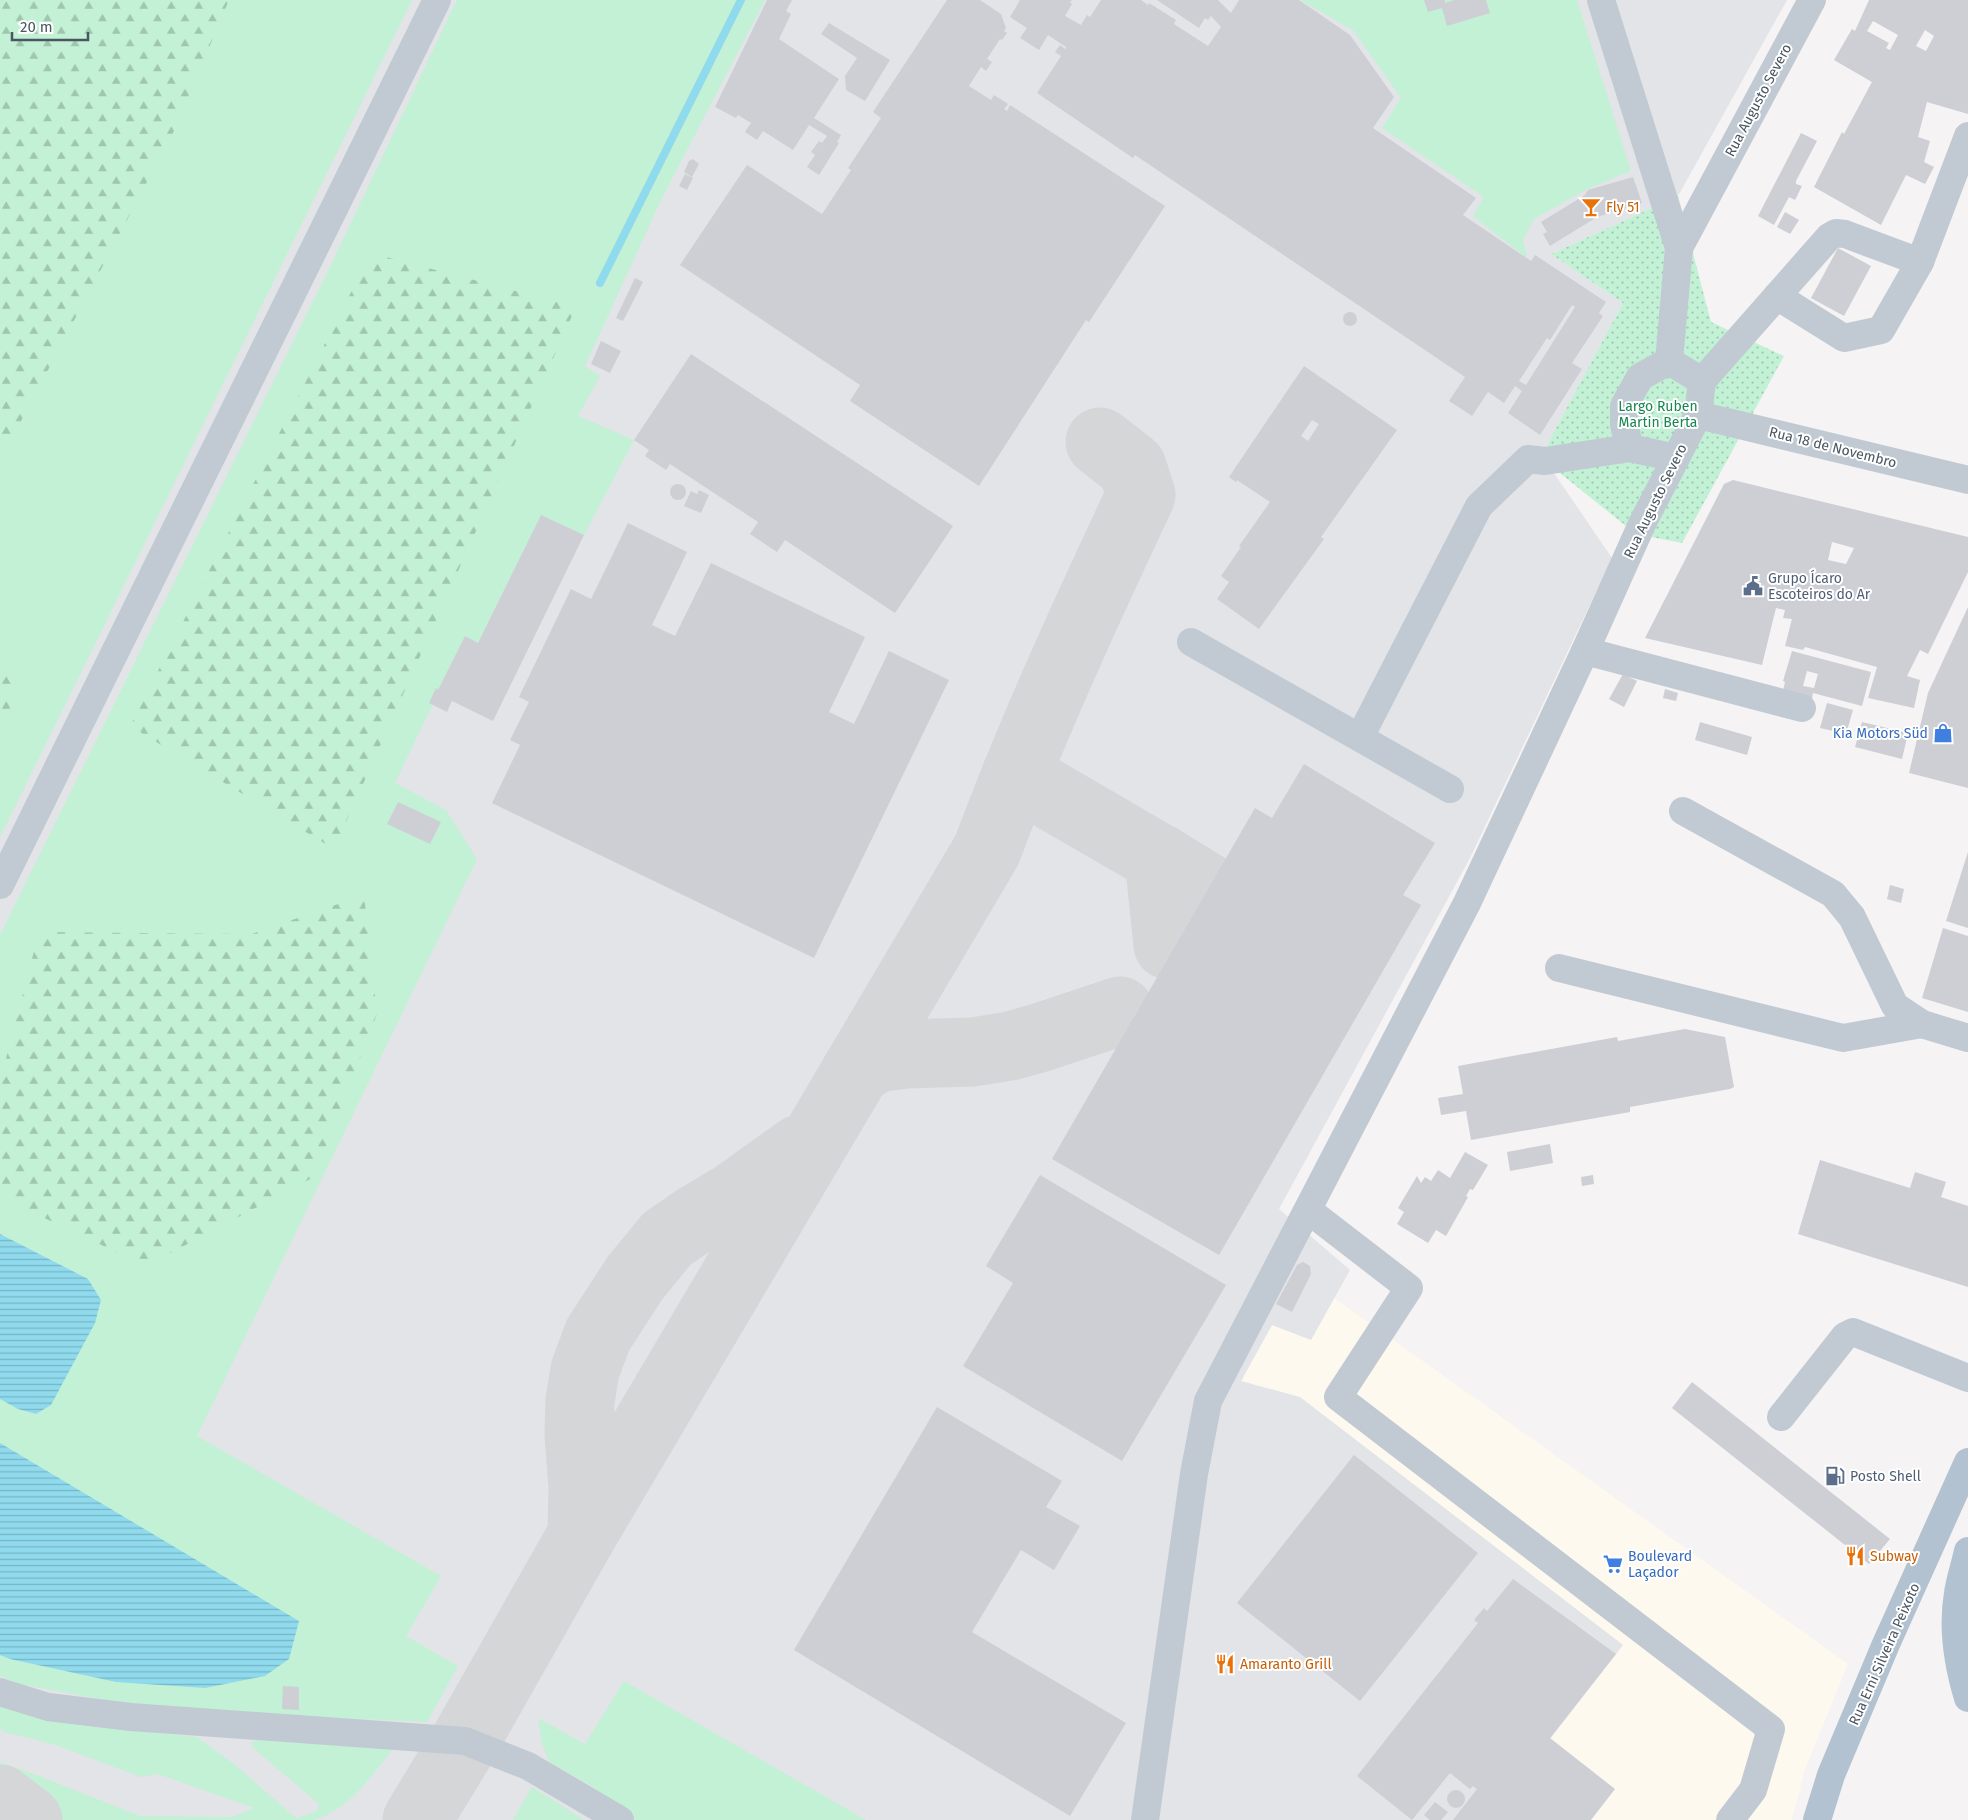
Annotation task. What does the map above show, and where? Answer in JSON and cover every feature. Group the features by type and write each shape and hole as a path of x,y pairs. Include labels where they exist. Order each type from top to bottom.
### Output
{"main road":[{"name":"Rua Erni Silveira Peixoto","path":"1817,1820 1831,1775 1886,1644 1968,1462"},
{"path":"1968,1552 1958,1595 1956,1645 1968,1698"}],"street":[{"path":"0,885 437,0"},
{"path":"1601,0 1679,248"},
{"name":"Rua Augusto Severo","path":"1669,361 1679,248 1812,0"},
{"path":"1777,296 1844,338 1881,330 1920,262 1968,136"},
{"path":"1630,448 1624,425 1624,406 1640,377 1669,361 1702,380 1829,237 1836,234 1845,234 1920,262"},
{"name":"Rua Augusto Severo","path":"1145,1820 1194,1474 1208,1401 1467,903 1642,524 1698,415 1702,380"},
{"name":"Rua 18 de Novembro","path":"1698,415 1966,473"},
{"path":"1360,737 1479,506 1528,459 1545,460 1630,448 1676,458"},
{"path":"1191,642 1450,789"},
{"path":"1585,651 1802,708"},
{"path":"1683,811 1834,894 1852,917 1895,1006 1922,1024 1968,1038"},
{"path":"1559,968 1843,1038 1922,1024"},
{"path":"1308,1210 1410,1288 1338,1397 1771,1729 1752,1790 1730,1820"},
{"path":"1780,1417 1844,1336 1853,1332 1968,1378"},
{"path":"0,1692 48,1707 131,1717 465,1741 528,1766 620,1820"}],"shaded area":[{"path":"0,0 1787,0 1678,196 1551,254 1623,303 1548,443 1545,460 1612,558 1470,858 1279,1209 1350,1270 1311,1340 1272,1325 1241,1381 1300,1397 1623,1645 1487,1820 0,1820"},
{"name":"Boulevard Laçador","path":"1333,1297 1848,1664 1805,1769 1792,1820 1487,1820 1623,1645 1300,1398 1241,1382 1272,1325 1311,1340"}],"green space":[{"path":"0,0 412,0 0,837"},
{"path":"0,0 229,0 175,129 0,461"},
{"path":"457,0 765,0 661,200 585,366 600,376 578,416 634,440 584,535 541,515 478,643 465,637 395,783 446,810 477,859 197,1436 441,1576 406,1636 458,1666 427,1722 188,1711 116,1702 20,1684 0,1676 0,935 329,269"},
{"path":"1300,0 1577,0 1631,171 1587,189 1534,219 1523,240 1527,258 1473,216 1484,197 1382,128 1401,98 1353,30"},
{"name":"Largo Ruben Martin Berta","path":"1678,196 1711,322 1784,356 1682,543 1636,534 1545,461 1548,443 1623,303 1551,254"},
{"path":"371,253 576,307 334,849 130,726"},
{"path":"0,667 23,676 0,733"},
{"path":"364,895 377,1014 314,1177 146,1266 0,1197 0,1082 39,932 252,934"},
{"path":"624,1681 866,1820 636,1820 593,1787 549,1762 542,1743 538,1718 585,1744"},
{"path":"0,1705 110,1728 197,1737 234,1764 296,1818 317,1811 319,1804 253,1748 251,1743 256,1740 393,1749 349,1800 327,1815 314,1820 60,1820 0,1779 0,1762 140,1816 233,1817 254,1808 158,1774 141,1777 53,1744 4,1732 0,1728"},
{"path":"532,1787 584,1820 513,1820"}],"water":[{"path":"0,1234 88,1279 101,1300 95,1323 51,1405 36,1414 18,1409 0,1399"},
{"path":"0,1443 299,1621 289,1659 265,1676 205,1688 116,1682 10,1659 0,1655"}],"building":[{"path":"767,0 792,0 786,11 791,14 779,39 839,79 814,118 841,135 837,142 839,143 819,175 807,167 815,155 811,152 819,141 822,143 827,136 809,125 793,150 763,131 757,140 745,132 751,123 738,115 736,118 715,107"},
{"path":"947,0 980,0 1001,14 1006,28 1004,31 1007,33 1002,40 1000,39 987,59 992,62 986,71 981,67 969,86 991,100 994,95 1008,104 1004,109 1007,111 1010,105 1165,206 1089,322 1086,320 979,486 850,401 860,385 680,265 747,165 822,214 851,170 848,168 881,118 873,112"},
{"path":"1020,0 1072,0 1070,2 1072,4 1065,16 1081,25 1087,15 1090,17 1101,0 1141,0 1176,20 1174,24 1208,46 1221,27 1211,16 1208,20 1205,18 1199,28 1157,0 1218,0 1231,13 1239,0 1299,0 1350,35 1394,97 1373,128 1476,198 1463,215 1531,261 1535,255 1606,302 1599,313 1603,316 1572,363 1582,369 1540,435 1508,413 1522,391 1515,386 1504,403 1488,392 1472,416 1449,401 1465,377 1135,155 1133,158 1037,93 1061,56 1055,52 1060,45 1065,49 1066,47 1048,35 1039,50 1020,38 1027,28 1010,17","holes":["1572,305 1575,307 1526,385 1519,381 1547,338 1550,340"]},
{"path":"1424,0 1445,0 1445,3 1454,0 1486,0 1490,13 1447,26 1442,8 1428,12"},
{"path":"1869,0 1968,0 1968,114 1927,102 1918,137 1930,141 1924,162 1934,167 1925,184 1906,175 1881,225 1814,187 1842,132 1844,134 1872,82 1834,60 1852,29 1855,31","holes":["1873,21 1898,35 1890,50 1886,48 1889,43 1867,31","1925,30 1934,36 1926,51 1916,46"]},
{"path":"829,23 890,60 865,101 846,90 845,76 857,58 821,34"},
{"path":"1801,133 1817,141 1796,181 1796,184 1802,186 1795,200 1789,197 1774,225 1758,216"},
{"path":"693,159 699,164 692,177 684,172 689,161"},
{"path":"685,174 693,178 687,190 679,186"},
{"path":"1633,177 1642,203 1597,217 1550,246 1543,234 1547,232 1541,222 1585,195 1588,190"},
{"path":"1785,212 1799,220 1790,234 1777,227"},
{"path":"1838,248 1871,266 1844,316 1811,298"},
{"path":"635,278 643,282 623,321 616,318"},
{"path":"1350,312 1355,314 1357,319 1355,324 1350,326 1345,324 1343,319 1345,314"},
{"path":"601,341 621,351 610,373 591,364"},
{"path":"691,354 953,526 895,613 785,540 777,552 750,534 758,522 670,464 666,470 645,456 649,450 634,440"},
{"path":"1304,366 1397,430 1321,537 1324,539 1259,629 1217,599 1229,582 1221,576 1241,547 1239,546 1270,502 1237,480 1236,482 1229,477","holes":["1312,420 1319,424 1308,441 1301,436"]},
{"path":"1733,480 1968,537 1968,572 1928,654 1920,650 1907,676 1920,680 1914,708 1868,698 1877,667 1805,647 1803,650 1785,646 1792,619 1783,618 1785,610 1776,608 1762,665 1645,638 1724,484","holes":["1832,542 1854,548 1846,564 1828,560"]},
{"path":"678,484 684,486 686,492 684,498 678,500 672,498 670,492 672,486"},
{"path":"699,490 709,495 701,513 684,506 691,491 697,494"},
{"path":"541,515 584,535 493,721 452,701 447,712 429,703 436,688 438,690 465,636 478,643"},
{"path":"628,523 687,552 652,625 675,636 711,563 865,637 829,712 854,724 889,651 949,680 814,958 492,803 520,745 510,740 529,702 519,697 571,589 591,599"},
{"name":"Kia Motors Süd","path":"1968,607 1968,788 1909,773 1928,693"},
{"path":"1792,651 1871,672 1862,706 1813,693 1812,699 1783,691 1785,682 1783,681","holes":["1807,671 1818,674 1814,688 1803,686"]},
{"path":"1623,674 1637,681 1624,707 1609,699"},
{"path":"1665,689 1678,693 1676,701 1663,698"},
{"path":"1827,703 1853,710 1846,734 1820,728"},
{"path":"1700,722 1752,737 1747,755 1695,740"},
{"path":"1862,722 1908,733 1902,759 1855,747"},
{"path":"1304,764 1435,843 1403,895 1421,905 1219,1255 1052,1159 1255,808 1272,818"},
{"path":"398,802 441,822 430,844 387,824"},
{"path":"1968,852 1968,928 1946,921"},
{"path":"1890,885 1904,889 1901,903 1887,899"},
{"path":"1943,928 1968,936 1968,1012 1922,998"},
{"path":"1685,1029 1725,1037 1734,1087 1630,1107 1630,1112 1471,1140 1466,1111 1441,1115 1438,1098 1463,1094 1458,1066 1617,1037 1618,1041"},
{"path":"1550,1144 1553,1163 1510,1171 1507,1152"},
{"path":"1465,1152 1488,1165 1473,1190 1470,1189 1466,1196 1468,1197 1446,1236 1436,1230 1428,1243 1397,1224 1404,1212 1398,1208 1417,1176 1421,1183 1425,1177 1431,1181 1438,1170 1450,1178"},
{"path":"1820,1160 1910,1188 1915,1172 1946,1182 1941,1197 1968,1206 1968,1287 1798,1234"},
{"path":"1040,1175 1226,1285 1122,1461 963,1366 1013,1283 986,1266"},
{"path":"1593,1175 1594,1184 1582,1186 1581,1177"},
{"path":"1303,1262 1310,1266 1311,1274 1292,1312 1276,1304 1297,1265"},
{"path":"1692,1382 1890,1539 1869,1564 1672,1408"},
{"path":"937,1407 1062,1481 1046,1507 1080,1526 1054,1570 1021,1550 972,1632 1126,1723 1070,1816 794,1650"},
{"path":"1354,1455 1478,1553 1360,1701 1237,1603"},
{"path":"1513,1579 1616,1654 1550,1738 1615,1789 1591,1820 1453,1820 1477,1789 1473,1786 1470,1789 1450,1773 1412,1820 1357,1776 1478,1623 1474,1620 1484,1608 1487,1611"},
{"path":"283,1686 299,1687 299,1710 282,1709"},
{"path":"1452,1790 1460,1790 1465,1795 1463,1806 1452,1808 1447,1803 1447,1795"},
{"path":"1435,1802 1448,1812 1441,1820 1430,1820 1424,1815"}],"waterway":[{"path":"600,283 741,0"}],"taxiway":[{"path":"417,1820 465,1741 582,1535 987,850 1041,715 1141,495 1132,467 1100,442"},
{"path":"1016,775 1216,893"},
{"path":"1159,858 1168,945"},
{"path":"856,1071 876,1058 906,1054 973,1052 1010,1046 1120,1011"},
{"path":"582,1535 583,1486 579,1434 580,1401 585,1370 598,1335 635,1278 667,1239 733,1197 800,1149"},
{"path":"0,1799 28,1820"}],"place":[{"name":"Fly 51","path":"1591,207"},
{"name":"Grupo Ícaro Escoteiros do Ar","path":"1753,586"},
{"name":"Kia Motors Süd","path":"1943,733"},
{"name":"Posto Shell","path":"1835,1476"},
{"name":"Subway","path":"1855,1556"},
{"name":"Boulevard Laçador","path":"1613,1564"},
{"name":"Amaranto Grill","path":"1225,1664"}]}
